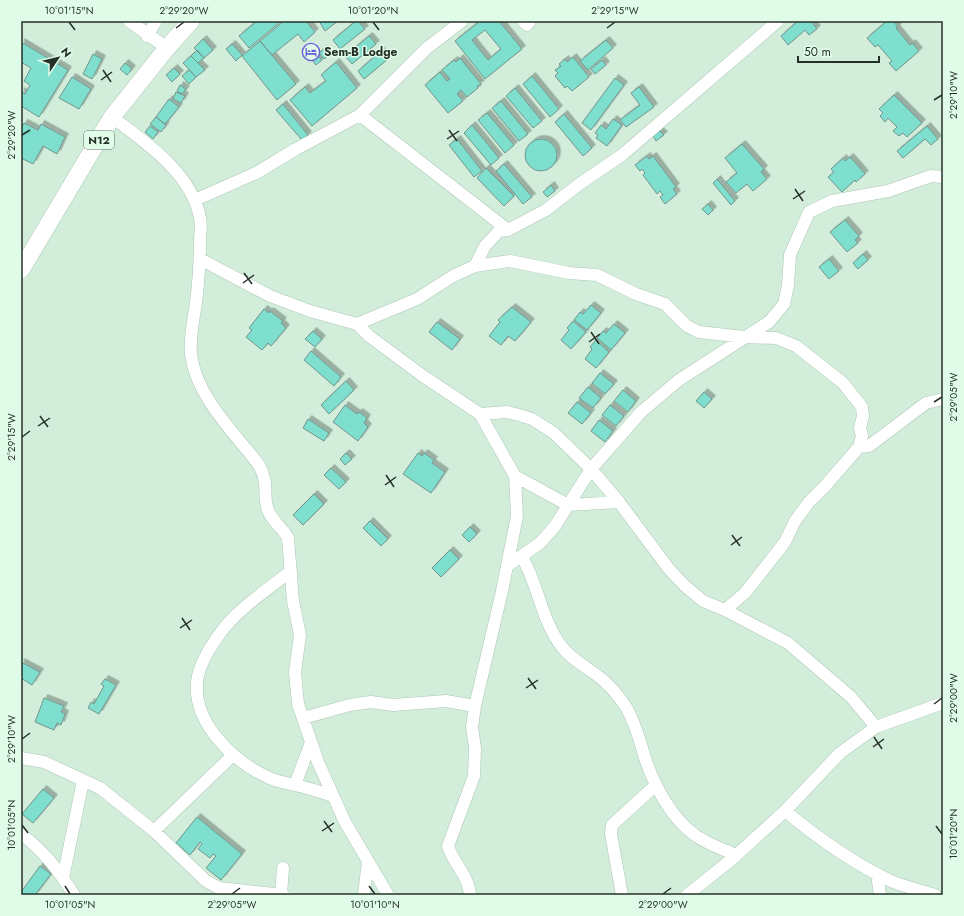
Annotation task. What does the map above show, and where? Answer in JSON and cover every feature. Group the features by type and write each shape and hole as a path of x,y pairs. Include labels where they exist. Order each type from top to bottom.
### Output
{"highway":[{"name":"N12","path":"21,270 112,117 167,48 191,21"}],"street":[{"path":"129,21 147,36 167,48"},
{"path":"147,36 156,21"},
{"path":"195,200 256,173 296,149 360,115 427,48 462,21"},
{"path":"523,21 527,24 530,21"},
{"path":"475,266 485,246 499,231 508,230 546,210 578,185 622,155 778,21"},
{"path":"360,115 508,230"},
{"path":"112,117 160,154 181,178 195,200 201,219 200,259 191,354 197,375 212,406 250,453 264,475 268,511 284,530 288,538 293,601 300,635 295,672 298,704 311,742 345,822 388,895"},
{"path":"507,566 540,543 556,526 592,469 641,412 680,380 769,322 784,304 788,285 790,255 809,212 832,201 888,191 930,176 943,177"},
{"path":"200,259 270,296 310,311 356,324 369,336 423,376 480,414 515,476 517,516 475,706 472,727 475,748 474,776 448,846 464,876 470,895"},
{"path":"356,324 417,299 453,276 475,266 510,261 569,273 596,275 636,294 665,304 687,326 699,332 744,337 776,338 796,346 843,383 862,407 863,416 860,428 862,436 859,447 809,502 795,521 785,542 745,593 725,610"},
{"path":"859,447 869,446 926,403 943,399"},
{"path":"480,414 507,412 532,419 554,434 592,469 619,502 669,569 685,586 703,601 725,610 788,643 851,697 876,727"},
{"path":"515,476 568,505 619,502"},
{"path":"522,557 536,583 541,607 549,626 562,647 577,662 598,676 613,690 626,708 636,728 656,785 670,810 695,835 736,855"},
{"path":"291,571 250,604 220,634 198,675 197,693 203,713 213,732 233,755 246,765 272,779 333,796"},
{"path":"303,718 350,705 371,702 393,705 446,701 475,706"},
{"path":"687,895 736,855 785,811 840,753 876,727 943,703"},
{"path":"295,785 311,742"},
{"path":"154,831 233,755"},
{"path":"21,758 44,762 100,788 154,831 206,881 219,888 254,893 282,894 283,868"},
{"path":"63,878 83,780"},
{"path":"622,895 611,834 612,825 656,785"},
{"path":"785,811 816,837 856,863 892,881 935,895"},
{"path":"21,834 39,848 63,878 74,895"},
{"path":"364,895 368,860"},
{"path":"877,874 880,895"}],"building":[{"path":"257,21 280,22 249,48 239,36"},
{"path":"284,21 306,21 315,32 304,42 298,34 272,55 260,41"},
{"path":"319,21 338,21 325,31"},
{"path":"356,21 358,21 365,29 340,49 333,40"},
{"path":"480,21 499,21 522,49 485,79 455,41","holes":["485,30 501,49 488,60 472,40"]},
{"path":"798,21 811,21 817,29 809,35 805,30 788,45 781,36"},
{"path":"887,21 893,21 898,27 896,28 910,45 912,43 919,51 896,71 889,63 892,61 878,45 875,47 867,38"},
{"path":"369,36 376,44 352,64 345,56"},
{"path":"203,39 213,50 204,58 194,48"},
{"path":"606,40 613,48 588,70 580,61"},
{"path":"260,41 296,84 277,100 242,56"},
{"path":"21,42 68,70 39,117 21,106 21,91 25,94 30,85 24,81 31,68 21,62"},
{"path":"232,44 242,55 236,61 226,49"},
{"path":"324,49 329,55 324,59 319,53"},
{"path":"197,50 204,58 198,63 191,56"},
{"path":"381,51 388,59 364,79 358,71"},
{"path":"93,54 102,59 92,79 83,74"},
{"path":"317,55 322,60 316,65 312,60"},
{"path":"191,56 205,70 196,77 183,63"},
{"path":"573,57 589,77 572,91 567,86 565,88 555,76 558,73 555,70 561,66 559,64 565,59 567,62"},
{"path":"460,58 481,84 477,86 478,88 467,97 461,90 457,94 463,101 448,113 425,85 440,72 447,81 450,79 442,70 454,60 456,62"},
{"path":"602,60 606,65 595,74 591,69"},
{"path":"336,62 357,88 312,126 290,100 305,87 310,93 326,81 321,75"},
{"path":"125,63 132,69 127,75 120,69"},
{"path":"174,68 180,74 172,82 166,75"},
{"path":"189,70 196,77 189,84 182,76"},
{"path":"532,76 559,109 550,117 523,84"},
{"path":"72,77 91,89 79,109 59,98"},
{"path":"615,78 624,85 591,130 582,123"},
{"path":"180,85 186,89 182,94 177,91"},
{"path":"639,87 654,107 626,127 620,120 640,105 631,93"},
{"path":"515,88 542,121 533,128 506,96"},
{"path":"176,92 185,96 181,103 173,99"},
{"path":"894,95 922,123 907,137 903,133 899,136 893,131 897,127 888,118 885,122 880,116 883,113 879,109"},
{"path":"169,99 179,107 165,124 156,117"},
{"path":"501,101 528,134 519,141 492,108"},
{"path":"283,104 308,135 302,140 276,110"},
{"path":"487,113 514,145 505,153 478,120"},
{"path":"564,114 592,148 583,156 555,122"},
{"path":"156,117 166,125 161,132 150,124"},
{"path":"613,119 622,125 607,146 596,138 598,135 595,133 601,125 606,129"},
{"path":"24,123 38,130 41,124 65,137 57,154 43,146 33,164 21,158 21,129"},
{"path":"472,125 499,158 491,165 464,133"},
{"path":"150,126 158,132 153,139 145,132"},
{"path":"927,126 938,139 931,145 925,139 903,158 897,151"},
{"path":"660,131 664,135 656,141 653,136"},
{"path":"457,139 482,171 474,177 449,145"},
{"path":"538,139 544,139 554,146 557,155 556,161 550,168 544,171 538,171 528,164 525,158 525,152 532,142"},
{"path":"742,144 764,169 761,172 767,179 753,191 747,184 736,193 726,182 737,173 725,158"},
{"path":"647,156 649,159 653,156 676,187 673,189 677,194 665,204 660,197 663,195 660,191 657,194 643,175 645,173 642,169 640,171 635,165"},
{"path":"850,157 865,174 856,182 855,180 842,192 828,177 834,172 831,169 843,158 845,161"},
{"path":"504,164 532,197 523,204 496,171"},
{"path":"486,168 514,196 504,206 477,178"},
{"path":"717,179 735,201 731,205 713,183"},
{"path":"551,185 555,191 547,197 543,192"},
{"path":"708,204 713,210 708,215 702,209"},
{"path":"845,220 859,236 855,240 858,243 847,252 830,232"},
{"path":"863,254 868,260 858,269 853,263"},
{"path":"829,259 839,271 829,279 819,267"},
{"path":"591,305 601,313 587,330 574,320 580,312 583,314"},
{"path":"512,307 531,322 515,341 508,336 501,345 489,336 500,322 498,320"},
{"path":"264,309 269,313 270,311 283,321 281,323 286,328 271,346 268,343 262,350 246,337 252,330 249,328"},
{"path":"573,321 586,332 571,349 561,340 569,330 567,328"},
{"path":"437,322 460,339 452,350 429,332"},
{"path":"614,324 625,333 611,350 597,338 603,331 606,333"},
{"path":"313,331 322,339 315,347 305,339"},
{"path":"596,340 609,352 596,368 585,359 592,349 590,347"},
{"path":"311,351 341,377 334,386 304,360"},
{"path":"600,373 614,384 605,394 592,383"},
{"path":"346,381 354,390 329,414 321,405"},
{"path":"588,387 601,398 593,408 579,398"},
{"path":"623,390 636,401 628,412 614,401"},
{"path":"704,392 712,399 704,408 696,401"},
{"path":"577,402 591,413 582,424 568,413"},
{"path":"345,405 357,414 359,412 367,418 364,423 368,427 358,441 333,422"},
{"path":"610,405 624,416 616,426 602,415"},
{"path":"308,419 329,433 324,441 303,428"},
{"path":"599,420 613,431 605,442 591,431"},
{"path":"346,453 352,459 345,465 340,459"},
{"path":"418,453 422,456 424,453 434,460 432,463 445,472 431,493 403,474"},
{"path":"331,468 346,482 339,489 324,475"},
{"path":"314,494 324,504 303,525 293,515"},
{"path":"370,521 388,539 381,546 363,528"},
{"path":"470,527 477,534 469,542 462,535"},
{"path":"450,550 459,559 441,577 432,568"},
{"path":"21,662 40,672 32,685 21,678"},
{"path":"105,679 116,685 99,714 88,708 91,702 94,704 104,686 101,684"},
{"path":"44,698 64,706 61,712 65,714 61,725 57,723 54,730 35,722"},
{"path":"43,789 54,798 33,823 22,814"},
{"path":"197,817 242,854 221,880 206,868 216,856 213,854 210,858 198,849 202,844 200,842 190,855 176,843"},
{"path":"40,866 51,874 35,895 21,895 21,892"}],"place":[{"name":"Sem-B Lodge","path":"311,52"}]}
